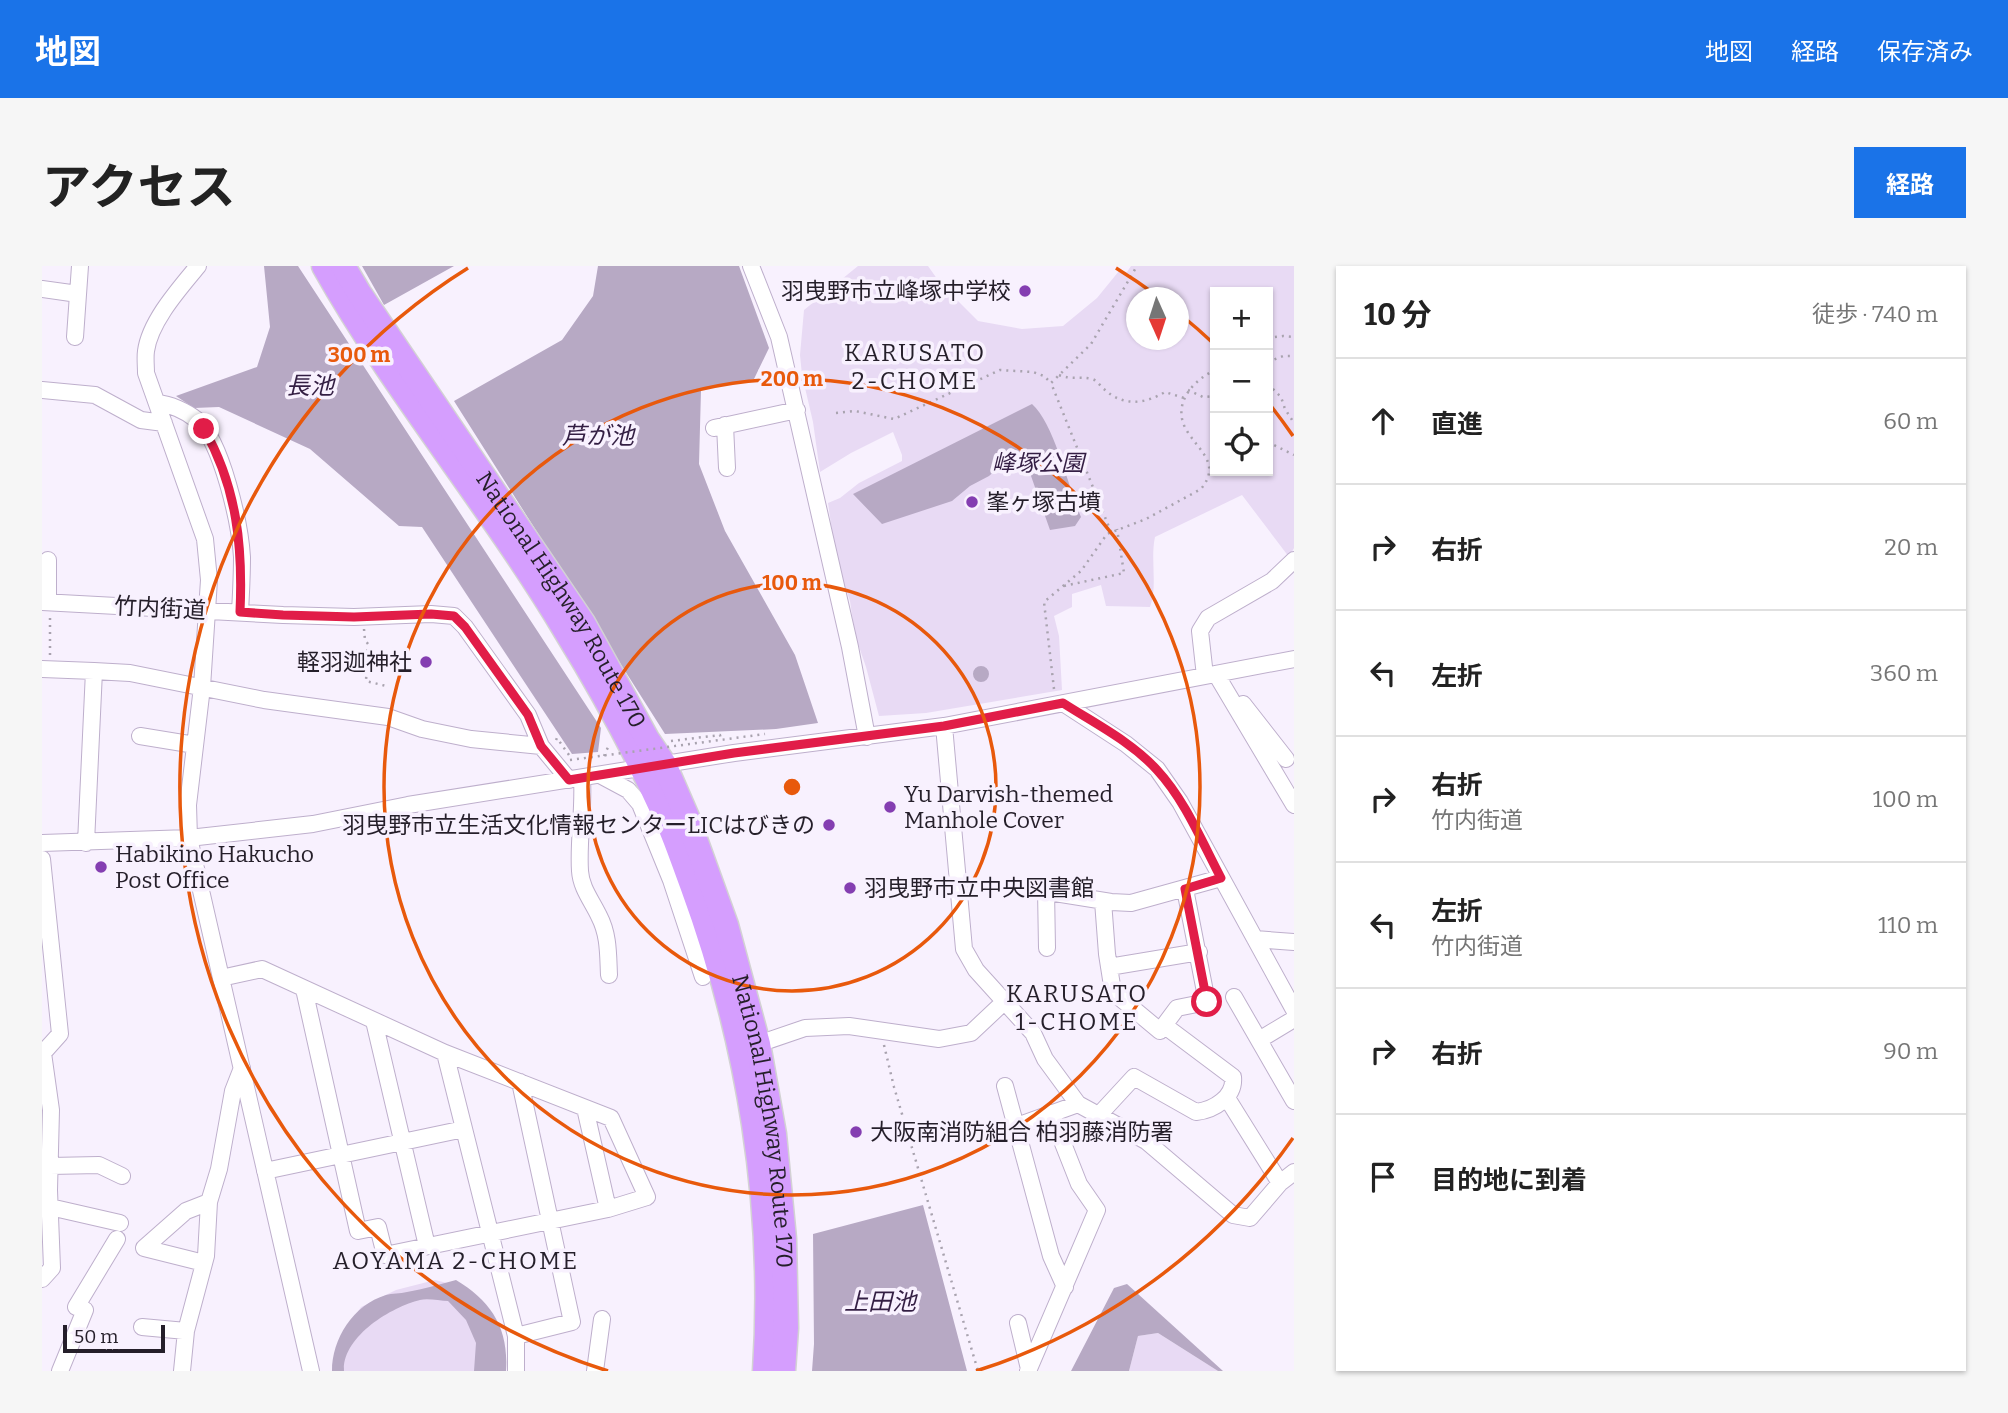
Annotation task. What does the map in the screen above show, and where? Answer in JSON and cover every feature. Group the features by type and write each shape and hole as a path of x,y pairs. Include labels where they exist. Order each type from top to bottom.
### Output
{"highway":[{"name":"National Highway Route 170","path":"324,266 345,303 486,507 568,633 659,758 668,823 709,931 737,1032 757,1136 766,1239 768,1328 765,1371"},
{"name":"National Highway Route 170","path":"344,266 398,351 500,497 583,623 659,758 687,817 726,925 758,1044 774,1134 784,1239 786,1328 783,1371"}],"street":[{"path":"75,337 80,266"},
{"path":"751,266 779,337 797,410 850,647 867,737"},
{"path":"191,269 153,328 146,350 146,373 205,539 209,580 202,687 188,805 189,838 311,1371"},
{"path":"42,289 78,294"},
{"path":"42,390 95,395 141,421 164,423"},
{"path":"157,403 181,410 197,420 208,435 220,461 234,505 240,542 240,612"},
{"path":"727,468 720,426 797,410"},
{"path":"47,602 48,560"},
{"path":"1294,560 1272,581 1208,618 1200,631 1210,675 1294,805"},
{"name":"竹内街道","path":"47,602 283,615 454,616 465,627 575,779"},
{"path":"42,843 189,838 313,824 408,805 600,775 659,758 734,753 944,726 1059,699 1294,659"},
{"path":"46,669 130,673 264,700 388,717 422,729 471,739 548,742"},
{"path":"86,843 94,671"},
{"path":"1210,675 1245,706 1286,759"},
{"path":"1059,699 1126,744 1157,769 1180,802 1294,1010"},
{"path":"944,726 964,949 976,970 1033,1033 1045,1059 1078,1104 1146,1141 1233,1215 1250,1218 1280,1183 1294,1172"},
{"path":"140,736 195,745"},
{"path":"600,775 628,790 640,804 671,880 703,977"},
{"path":"575,779 584,806 580,872 585,891 601,918 608,942 609,975"},
{"path":"42,859 46,915 54,961 49,1014 60,1034 43,1053 51,1110 52,1268 42,1279"},
{"path":"1047,948 1038,890 1131,903 1221,878"},
{"path":"1103,901 1113,992 1160,1031 1177,1009 1207,1002 1185,889"},
{"path":"1255,939 1294,942"},
{"path":"1109,967 1199,952"},
{"path":"221,978 262,969 445,1053 611,1118 647,1197 550,1222 385,1255 378,1227 358,1231 304,989"},
{"path":"1234,997 1294,1101"},
{"path":"758,1044 805,1028 849,1026 939,1039 948,1044 971,1033 1005,1001"},
{"path":"1259,1040 1294,1019"},
{"path":"374,1021 427,1246"},
{"path":"1098,1116 1135,1077 1196,1112 1206,1111 1227,1098 1234,1087 1233,1077 1165,1026"},
{"path":"445,1053 516,1336 516,1371"},
{"path":"182,1371 186,1331 204,1263 209,1202 219,1169 233,1091 242,1068"},
{"path":"516,1336 572,1322 520,1082"},
{"path":"1004,1086 1051,1256 1065,1287"},
{"path":"1227,1098 1280,1183"},
{"path":"1017,1126 1078,1104"},
{"path":"585,1108 608,1209"},
{"path":"1029,1370 1097,1210 1079,1184 1051,1113"},
{"path":"265,1171 464,1129"},
{"path":"50,1166 99,1165 122,1176"},
{"path":"204,1263 144,1248 186,1211 209,1202"},
{"path":"50,1207 119,1231 76,1307 85,1310 60,1371"},
{"path":"595,1371 602,1319"},
{"path":"1018,1323 1029,1370"},
{"path":"142,1327 186,1331"}],"path":[{"path":"1051,383 1091,344 1137,266"},
{"path":"1273,338 1293,336"},
{"path":"1273,360 1294,356"},
{"path":"836,413 855,411 894,419 1000,370 1033,372 1044,376 1051,383 1111,532"},
{"path":"1059,699 1044,602 1081,570 1102,539 1111,532 1146,519 1201,489 1206,483 1208,461 1186,429 1183,419 1184,398 1188,390 1210,373"},
{"path":"1059,375 1068,379 1091,379 1114,397 1125,401 1149,401 1165,391 1184,398"},
{"path":"1273,389 1281,397 1294,423"},
{"path":"1188,390 1203,397 1210,396"},
{"path":"1289,415 1294,411"},
{"path":"1273,444 1294,455"},
{"path":"1063,586 1124,573 1117,529"},
{"path":"46,669 47,602"},
{"path":"361,616 368,644 366,681 386,686"},
{"path":"548,742 557,738 570,759 765,734"},
{"path":"659,758 720,735 721,740"},
{"path":"604,756 607,751"},
{"path":"880,1030 894,1087 978,1371"}],"green space":[{"name":"峰塚公園","path":"858,266 928,266 940,283 978,321 1022,329 1063,326 1097,298 1119,271 1127,272 1131,266 1294,266 1294,548 1289,557 1242,495 1155,537 1150,607 1106,606 1101,585 1072,594 1072,607 1054,616 1059,636 1062,690 926,713 879,716 855,635 850,601 836,559 828,503 902,461 902,455 893,432 820,472 800,355 804,310"},
{"path":"435,1280 459,1286 478,1315 483,1371 343,1371 342,1336 361,1307 396,1290"},
{"path":"1158,1333 1218,1371 1129,1371 1138,1336"}],"water":[{"name":"長池","path":"264,266 298,266 601,728 598,752 572,754 422,527 399,526 310,449 219,407 194,408 176,396 257,367 270,327"},
{"path":"362,266 454,266 384,305"},
{"name":"芦が池","path":"598,266 739,266 769,348 754,379 701,390 699,464 725,531 795,655 818,723 776,729 665,734 454,401 562,340 593,296"},
{"path":"1032,404 1048,426 1060,457 1081,517 1075,526 1050,530 1024,456 1016,452 989,476 970,486 952,501 882,524 853,494"},
{"path":"981,666 987,668 987,680 981,682 975,680 973,674 975,668"},
{"name":"上田池","path":"923,1205 967,1371 812,1371 813,1234"},
{"path":"456,1280 479,1297 495,1317 504,1342 506,1371 474,1371 476,1343 466,1320 448,1301 427,1299 396,1309 370,1325 351,1347 344,1371 332,1371 340,1336 354,1315 364,1307 386,1295"},
{"path":"1127,1284 1223,1371 1218,1371 1158,1333 1138,1336 1129,1371 1071,1371 1114,1288"}],"place":[{"name":"羽曳野市立峰塚中学校","path":"1025,291"},
{"name":"峯ヶ塚古墳","path":"972,502"},
{"name":"軽羽迦神社","path":"426,662"},
{"name":"Yu Darvish-themed Manhole Cover","path":"890,807"},
{"name":"羽曳野市立生活文化情報センターLICはびきの","path":"829,825"},
{"name":"Habikino Hakucho Post Office","path":"101,867"},
{"name":"羽曳野市立中央図書館","path":"850,888"},
{"name":"大阪南消防組合 柏羽藤消防署","path":"856,1132"}],"district":[{"name":"KARUSATO 2-CHOME","path":"915,367"},
{"name":"KARUSATO 1-CHOME","path":"1077,1008"},
{"name":"AOYAMA 2-CHOME","path":"456,1261"}],"route":[{"path":"204,429 220,461 234,505 242,555 240,612 354,617 431,614 454,616 465,627 528,715 541,746 569,780 734,753 944,726 1063,703 1126,744 1157,769 1180,802 1221,878 1185,889 1207,1002"}]}
